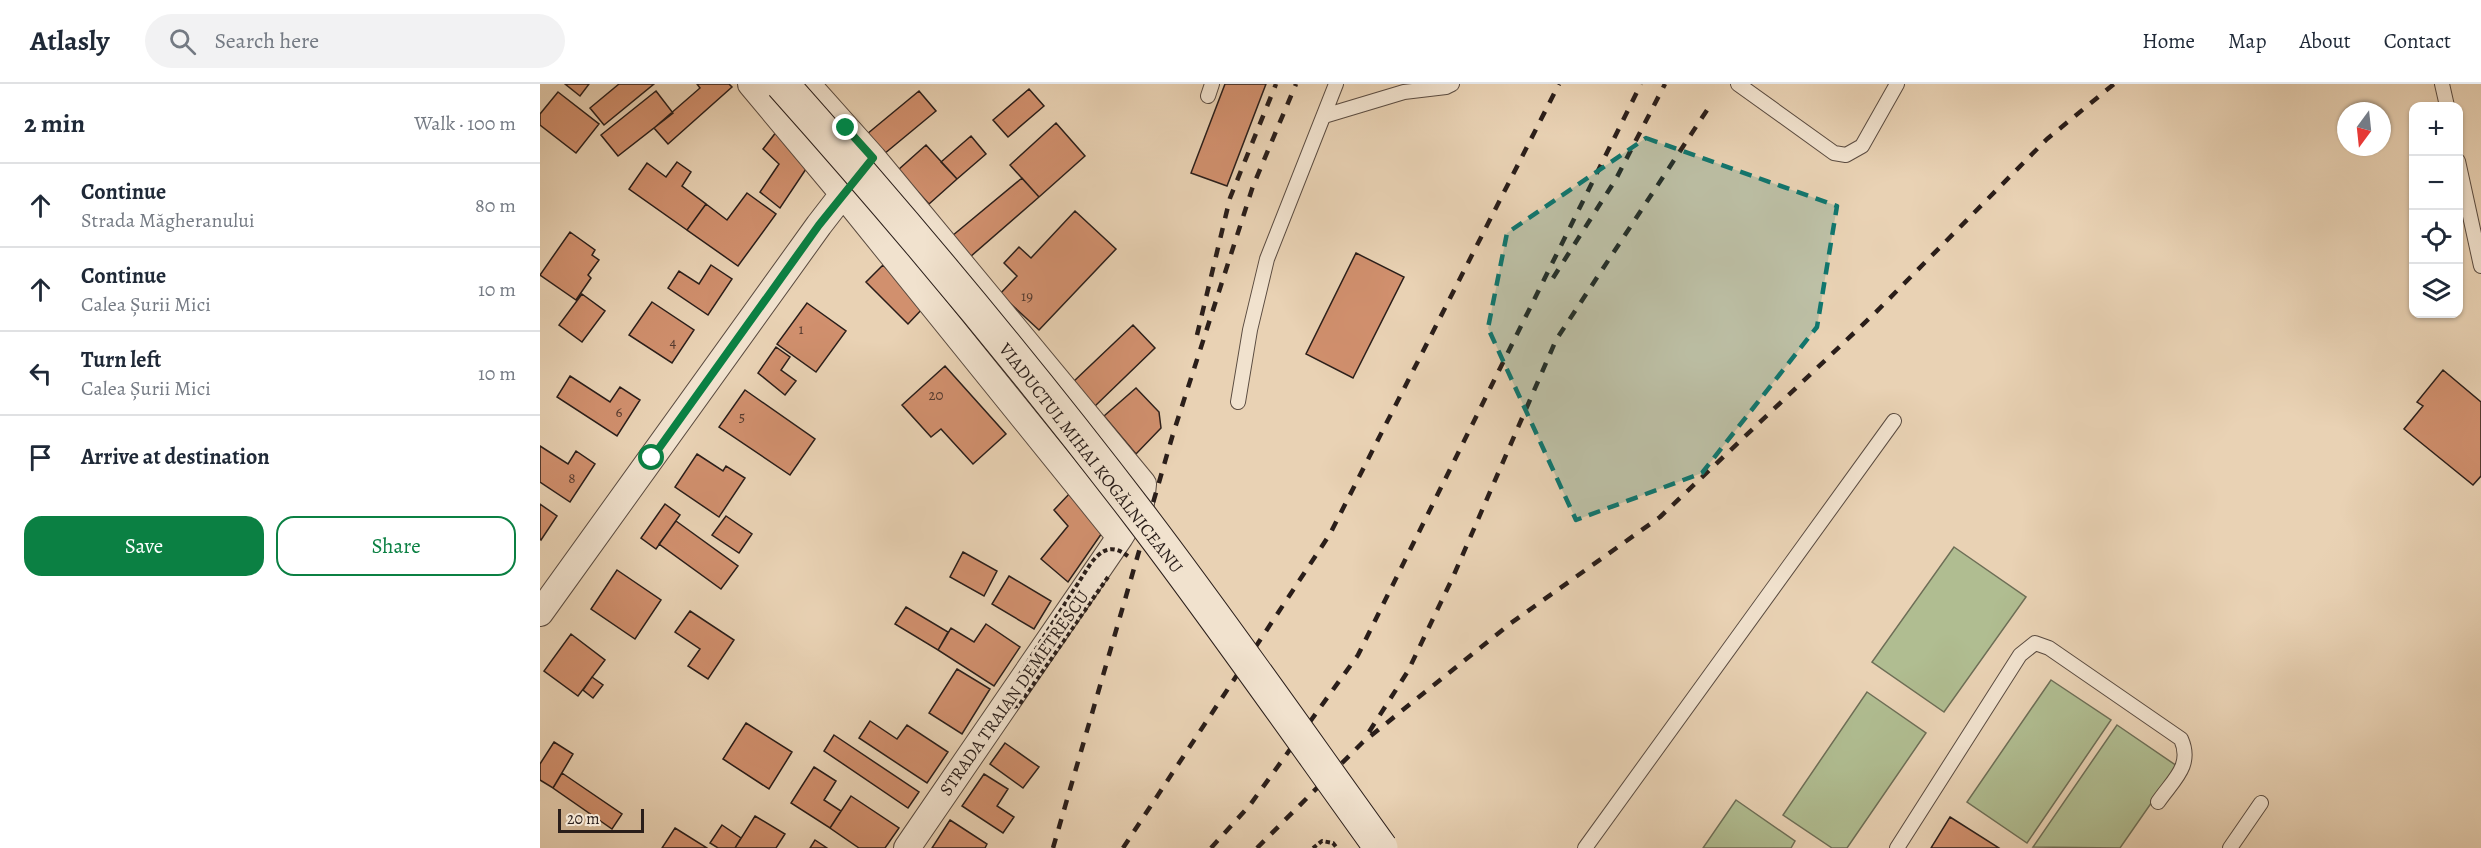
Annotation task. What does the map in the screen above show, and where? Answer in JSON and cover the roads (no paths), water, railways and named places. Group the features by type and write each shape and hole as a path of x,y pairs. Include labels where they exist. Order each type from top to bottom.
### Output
{"main road":[{"name":"VIADUCTUL MIHAI KOGĂLNICEANU","path":"782,84 882,198 1066,422 1141,518 1380,848"}],"street":[{"path":"751,84 843,194 1126,548"},
{"name":"STRADA TRAIAN DEMETRESCU","path":"807,84 873,158 1143,484 1141,503 1126,548 907,848"},
{"path":"540,613 843,194 873,158"}],"lane":[{"path":"1238,402 1250,330 1267,259 1336,84"},
{"path":"1324,116 1404,92 1446,87 1452,84"},
{"path":"1738,84 1834,153 1846,155 1862,146 1897,84"},
{"path":"2442,84 2446,102"},
{"path":"2463,184 2481,266"},
{"path":"1585,848 1894,421"},
{"path":"1897,848 2020,655 2035,643 2049,648 2181,739 2186,750 2185,763 2158,801"},
{"path":"2230,848 2261,803"}],"railway":[{"path":"1197,335 1230,198 1276,84"},
{"path":"1053,848 1173,434 1253,186 1296,84"},
{"path":"1123,848 1330,534 1559,84"},
{"path":"1211,848 1250,805 1358,655 1641,84"},
{"path":"1553,278 1616,179 1665,84"},
{"path":"1257,848 1363,742 1511,623 1660,517 1875,313 2047,139 2114,84"},
{"path":"1369,732 1408,671 1453,577 1556,340 1709,107"}]}
